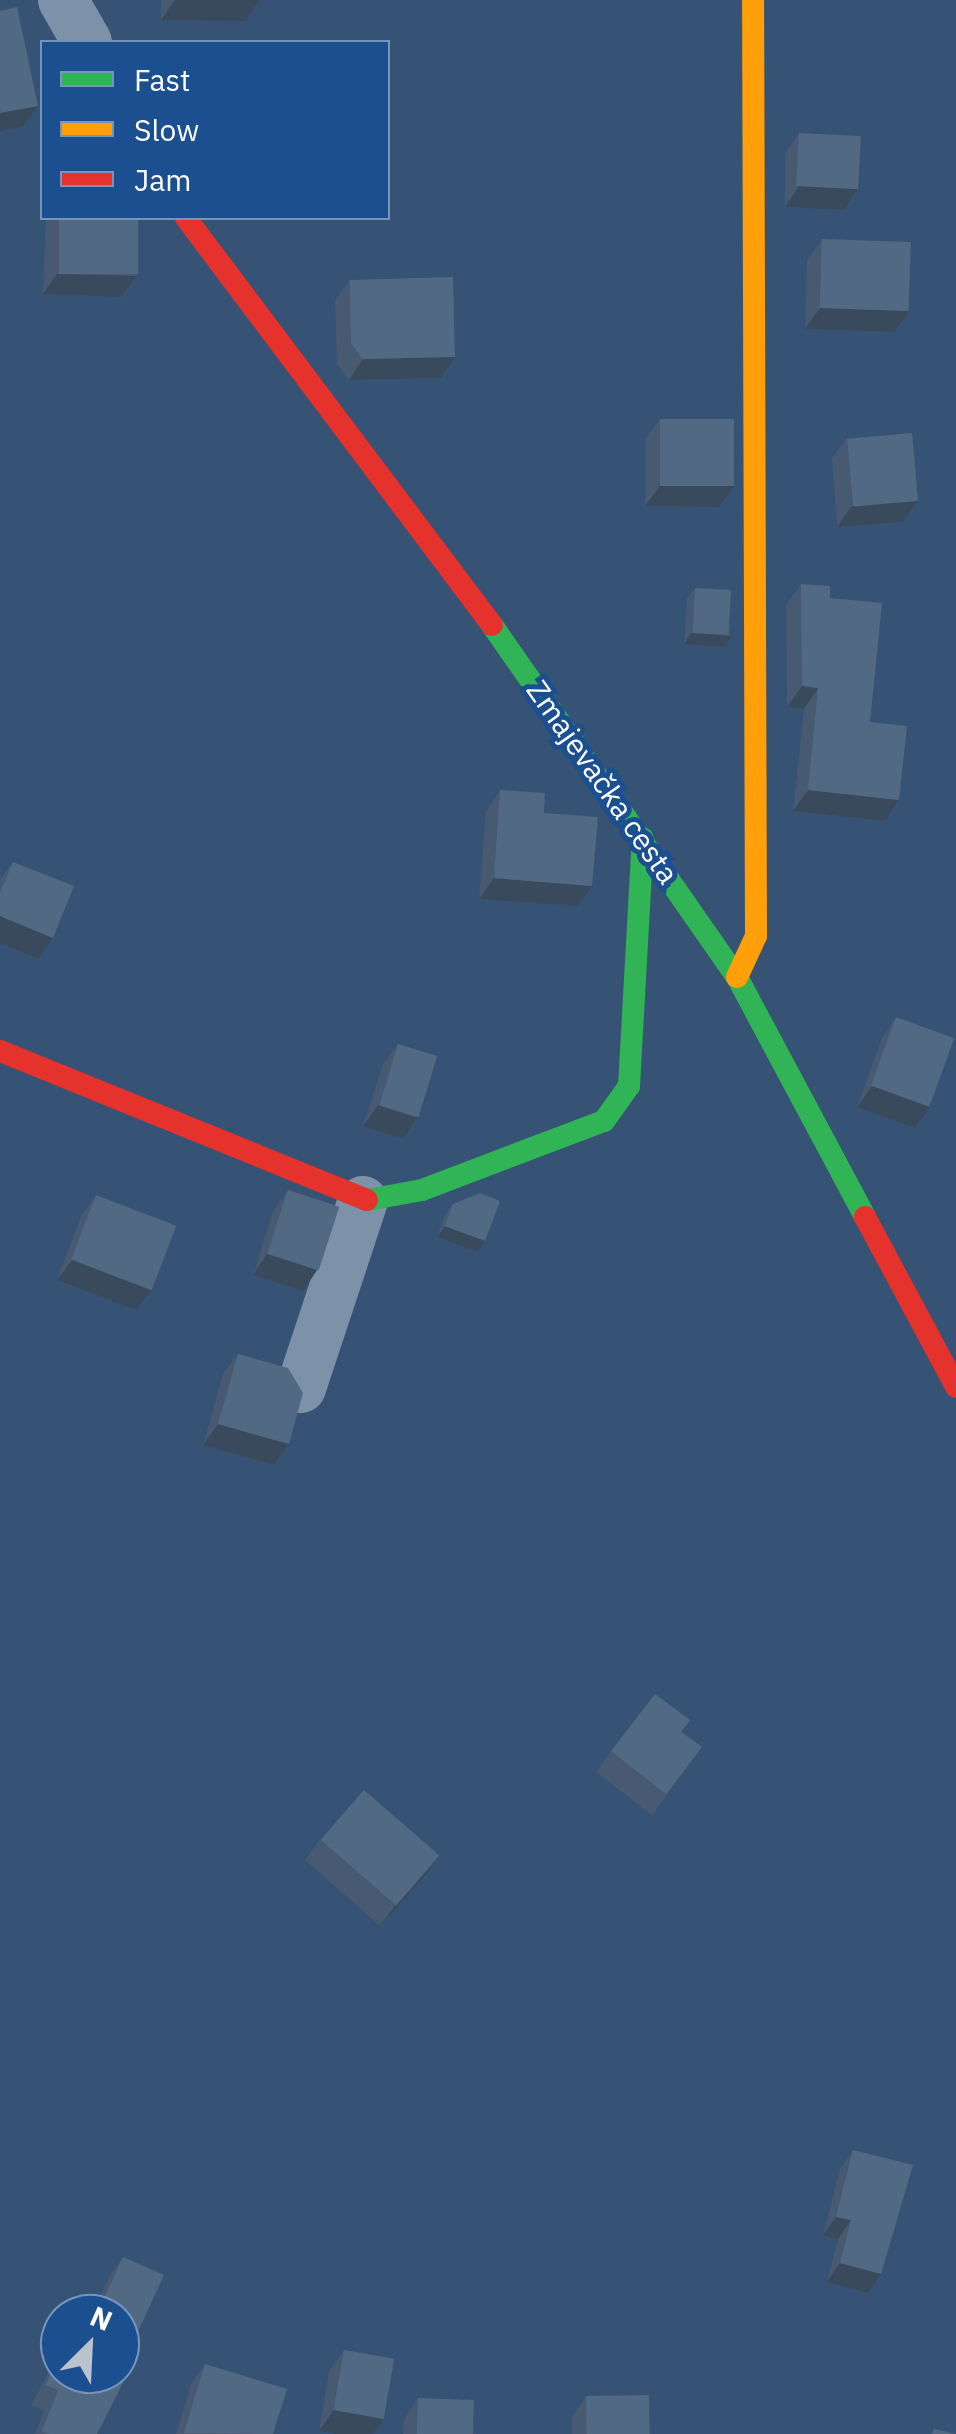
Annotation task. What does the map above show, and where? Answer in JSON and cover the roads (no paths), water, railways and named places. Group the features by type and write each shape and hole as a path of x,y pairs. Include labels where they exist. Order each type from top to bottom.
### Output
{"street":[{"path":"63,0 86,40"},
{"path":"736,977 756,936 753,0"},
{"name":"Zmajevačka cesta","path":"187,220 643,838 736,977 956,1387"},
{"path":"0,1050 363,1201 422,1190 604,1122 628,1086 634,1044 643,838"},
{"path":"301,1388 363,1201"}]}
